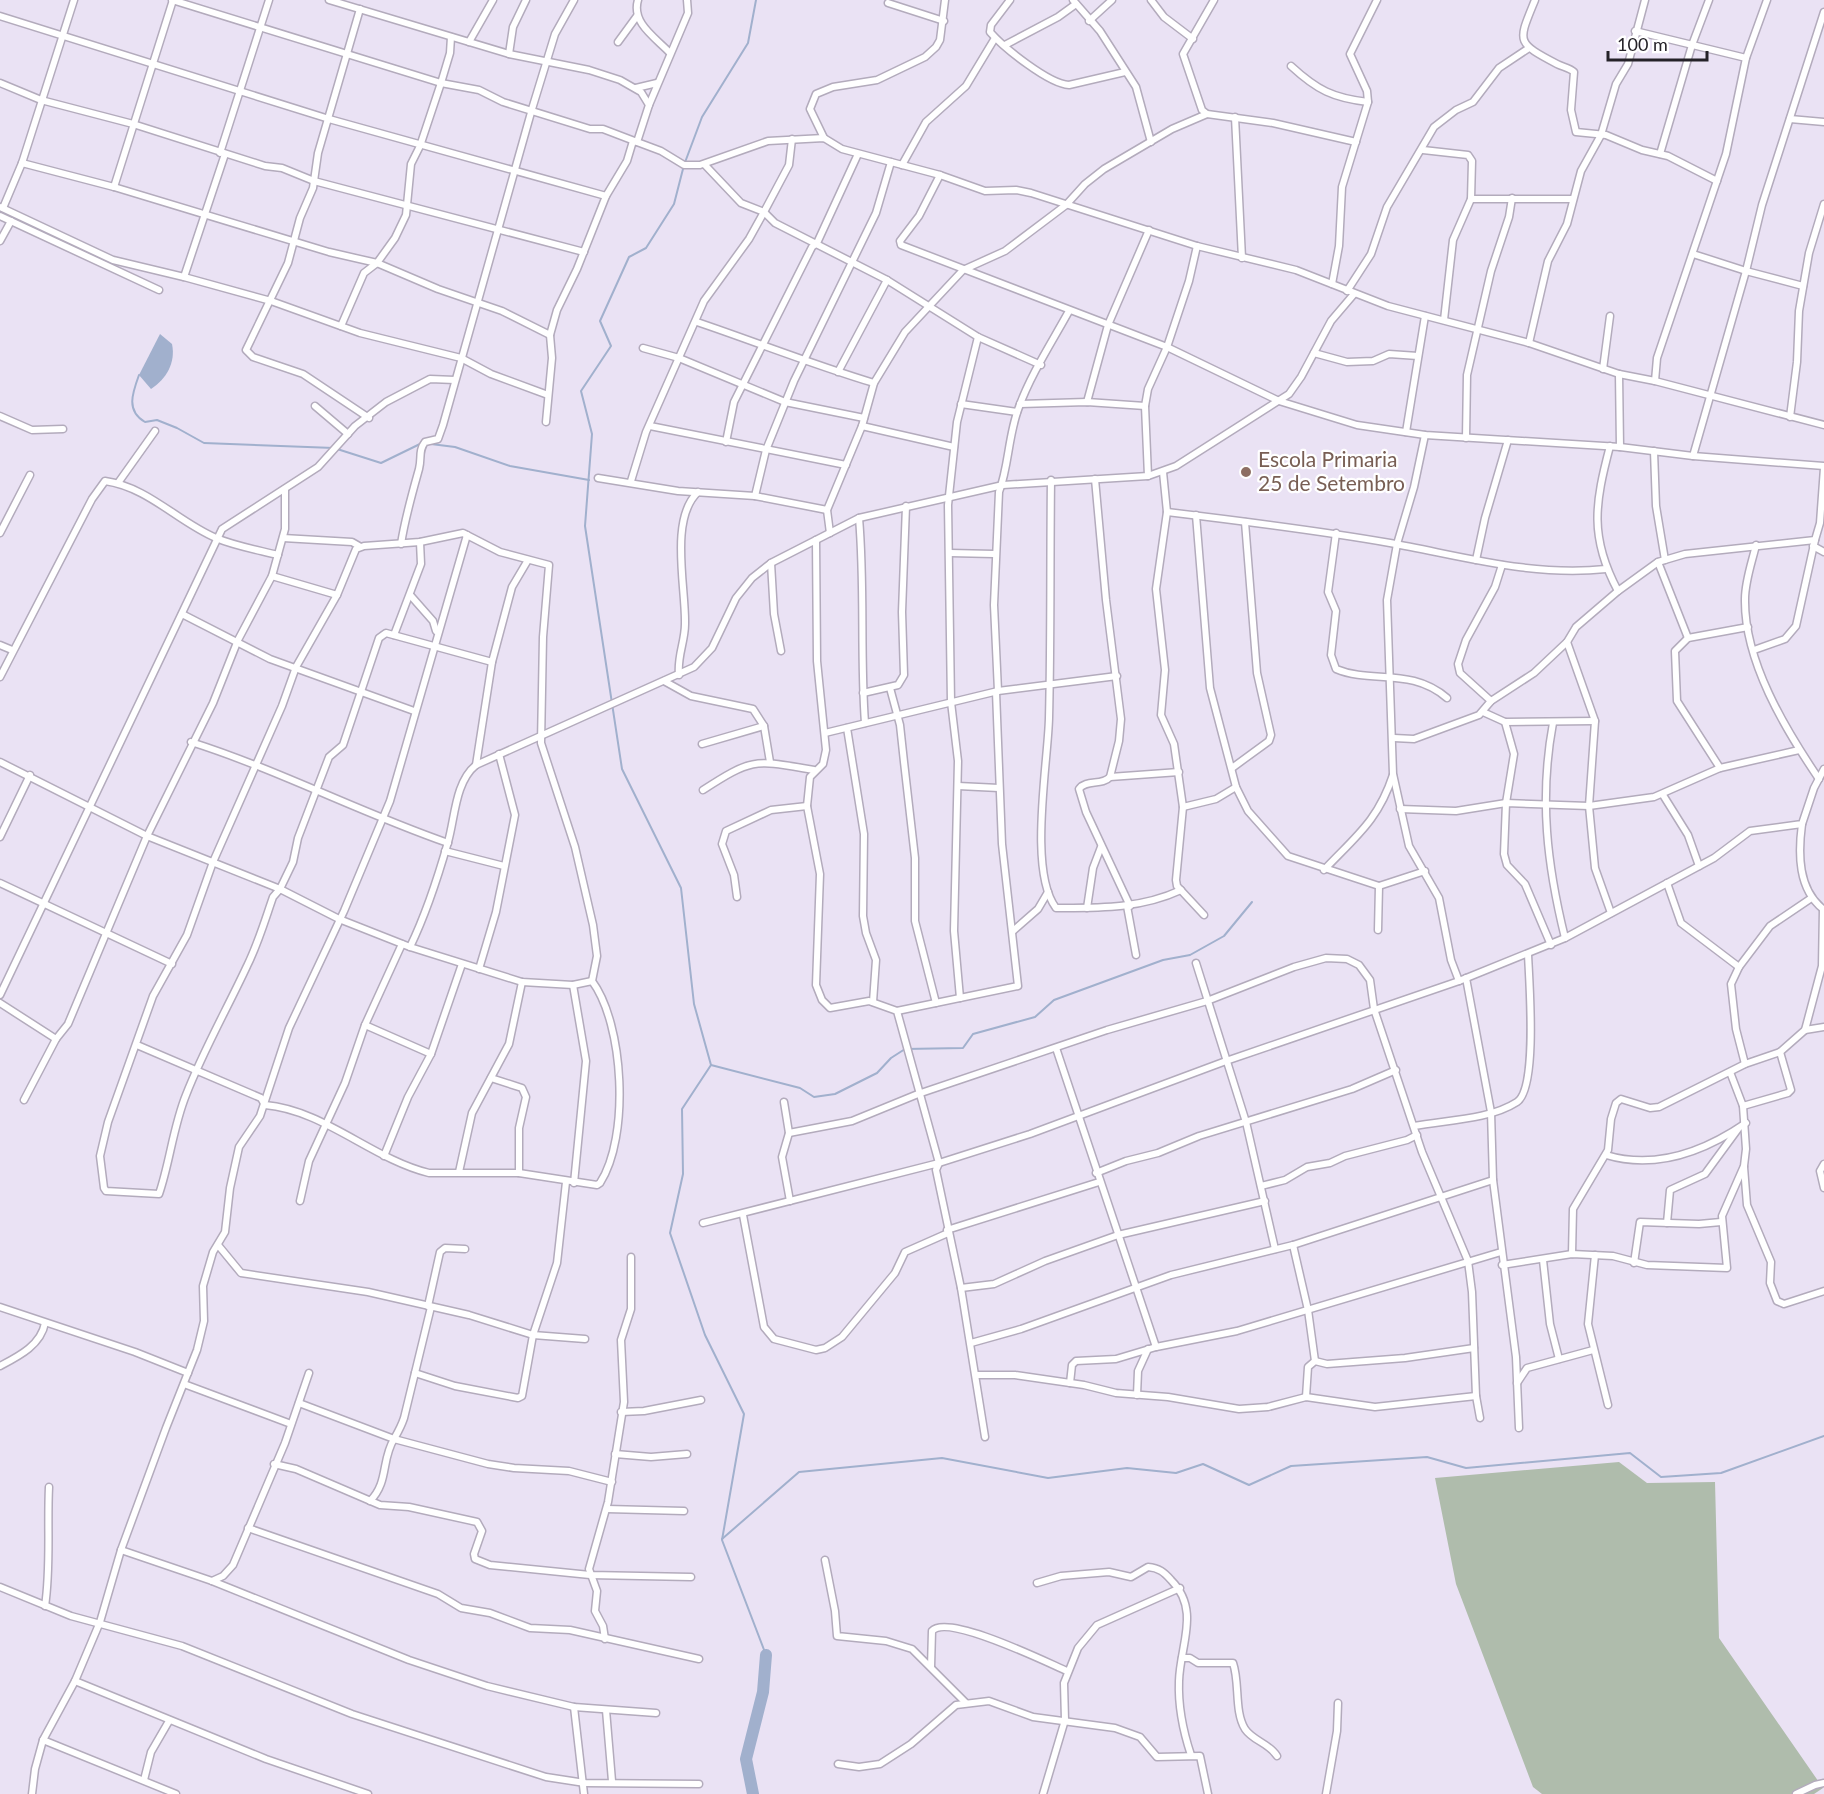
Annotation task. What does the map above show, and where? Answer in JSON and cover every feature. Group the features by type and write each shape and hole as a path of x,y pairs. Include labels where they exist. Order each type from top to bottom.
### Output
{"street":[{"path":"74,0 22,163 1,208 113,260 271,301 341,326 461,358 491,374 548,395"},
{"path":"114,187 172,0 441,82 479,90 503,102 532,109 590,129 603,129 661,151 684,165 705,165 759,143 824,138"},
{"path":"184,277 269,0"},
{"path":"329,0 509,54 597,72 636,88 650,105"},
{"path":"469,42 493,0"},
{"path":"509,54 517,16 526,0"},
{"path":"401,544 406,515 420,466 420,450 425,442 438,439 496,230 555,34 574,0"},
{"path":"618,42 637,16 638,0"},
{"path":"546,422 552,358 550,335 557,310 584,252 606,196 627,161 657,83 688,13 687,0"},
{"path":"945,0 944,21 936,47 925,57 877,80 822,90 816,94 810,109 824,138 842,149 940,175 985,191 1017,190 1197,246 1296,270 1354,294 1529,344 1619,375 1655,381 1824,425"},
{"path":"1010,0 989,29 995,38 1034,68 1062,85 1125,72"},
{"path":"1089,21 1112,0"},
{"path":"1151,0 1164,16 1193,39"},
{"path":"1208,114 1198,103 1183,54 1214,0"},
{"path":"1332,284 1339,246 1342,187 1368,102 1367,91 1350,54 1377,0"},
{"path":"1535,0 1522,32 1522,40 1529,48 1572,69 1571,110 1576,132 1601,135 1677,159 1717,181"},
{"path":"1529,344 1543,275 1567,224 1581,171 1601,135 1613,91 1628,64 1645,0"},
{"path":"1660,154 1692,45 1709,0"},
{"path":"1655,381 1657,358 1726,154 1746,58 1767,0"},
{"path":"1005,45 1058,17 1074,2 1100,31 1136,87 1151,141"},
{"path":"888,3 944,21"},
{"path":"360,9 349,54 318,153 314,182 288,263 246,351 249,355 303,374 369,418"},
{"path":"1693,456 1746,272 1762,205 1824,12"},
{"path":"0,16 153,62 329,119 606,196"},
{"path":"637,16 670,53"},
{"path":"1635,31 1746,58"},
{"path":"341,326 364,273 377,263 399,231 406,215 411,164 420,146 441,82 450,53 451,37"},
{"path":"902,165 926,122 966,86 995,38"},
{"path":"1347,291 1374,248 1388,207 1423,150 1434,127 1456,110 1473,102 1499,68 1529,48"},
{"path":"1291,66 1314,87 1332,96 1368,102"},
{"path":"0,83 41,100 133,124 223,154 282,168 314,182 584,252"},
{"path":"636,88 657,83"},
{"path":"830,533 827,510 862,426 874,383 896,343 963,270 1005,251 1066,204 1095,176 1151,141 1208,114 1235,117 1356,142"},
{"path":"1235,117 1242,258"},
{"path":"1790,119 1824,122"},
{"path":"631,481 643,439 709,294 745,244 764,212 789,165 792,139"},
{"path":"1423,150 1471,157 1471,199 1453,240 1443,320"},
{"path":"726,442 734,402 812,247 817,243 858,154"},
{"path":"755,496 766,450 785,402 876,213 891,162"},
{"path":"22,163 114,187 377,263 438,289 477,301 550,335"},
{"path":"705,165 741,202 764,212 775,223 848,258 851,263 887,280 978,337 1041,364"},
{"path":"940,175 919,216 899,244 1167,347 1279,401 1358,425 1425,435 1610,446 1693,456 1824,467 1820,523 1796,626 1785,639 1754,650"},
{"path":"1466,438 1465,385 1491,270 1509,217 1512,198"},
{"path":"1471,199 1573,199"},
{"path":"1791,417 1803,286 1809,253 1824,204"},
{"path":"0,216 159,290"},
{"path":"0,241 11,221"},
{"path":"1087,402 1108,325 1149,230"},
{"path":"1148,476 1145,406 1151,378 1167,347 1193,270 1197,246"},
{"path":"1693,254 1746,272 1803,286"},
{"path":"838,372 887,280"},
{"path":"410,947 448,843 460,791 465,778 476,765 679,675 704,659 744,587 771,563 859,518 1003,485 1051,480 1148,476 1163,472 1189,459 1279,401 1296,387 1331,321 1354,294"},
{"path":"816,540 817,651 826,757 823,764 814,770 810,777 807,806 819,862 818,993 825,1005 830,1008 873,1002 897,1011 1018,986 999,788 1000,748 994,554 999,492 1003,485 1008,443 1017,412 1069,311"},
{"path":"1406,432 1425,316"},
{"path":"1603,369 1610,316"},
{"path":"697,322 762,344 803,362 874,383"},
{"path":"960,998 954,931 958,786 951,702 949,496 961,404 978,337"},
{"path":"643,348 679,358 785,402 864,418"},
{"path":"1314,353 1347,362 1374,361 1389,354 1418,356"},
{"path":"1619,375 1620,447"},
{"path":"0,995 92,806 215,538 227,524 318,467 348,434 386,402 424,381 455,380"},
{"path":"1020,404 1087,402 1145,406"},
{"path":"961,404 1017,412"},
{"path":"315,406 348,434"},
{"path":"0,416 32,430 63,429"},
{"path":"650,426 846,465"},
{"path":"862,426 954,447"},
{"path":"118,483 155,431"},
{"path":"1425,435 1414,487 1397,544 1387,600 1388,676 1394,738 1393,774 1409,846 1439,898 1451,960 1459,981"},
{"path":"1476,560 1485,518 1508,440"},
{"path":"1610,446 1596,502 1598,537 1606,569 1618,591"},
{"path":"1654,451 1656,506 1662,561 1688,638"},
{"path":"1163,472 1167,512 1156,581 1165,670 1160,707 1161,715 1174,744 1183,807 1176,880 1180,890 1204,915"},
{"path":"0,533 30,475"},
{"path":"598,478 698,492 755,496 827,510"},
{"path":"1095,478 1106,600 1117,676 1120,729 1110,777"},
{"path":"1051,480 1049,719 1041,839 1048,891 1056,908 1087,908 1148,903 1180,890"},
{"path":"0,677 12,650 101,483 105,481 118,483 156,501 215,538 278,555"},
{"path":"24,1100 56,1039 68,1024 147,836 191,742 213,703 238,640 272,576 284,538 285,489"},
{"path":"679,675 677,659 685,622 681,564 683,534 689,503 698,492"},
{"path":"863,693 890,688 902,681 904,675 902,612 906,506"},
{"path":"1167,512 1336,533 1502,565 1568,573 1606,569"},
{"path":"1196,515 1210,688 1236,787 1248,811 1282,851 1324,870 1363,879 1379,886 1425,871"},
{"path":"859,518 864,577 865,723"},
{"path":"1232,768 1269,741 1271,735 1257,673 1245,522"},
{"path":"136,1045 261,1098 265,1104 284,1107 325,1125 384,1156 429,1173 519,1173 597,1185 603,1179 612,1154 621,1106 610,1015 602,994 592,981 597,943 575,847 541,750 543,637 549,566 500,552 459,533 420,542 359,546 352,542 284,538"},
{"path":"1336,533 1328,592 1336,611 1331,655 1336,669 1343,672 1388,676 1436,688 1447,698"},
{"path":"32,1794 34,1769 43,1740 75,1681 100,1622 121,1550 197,1350 204,1321 206,1275 225,1232 230,1188 239,1148 265,1104 289,1028 357,882 380,820 390,801 414,711 467,535"},
{"path":"394,635 411,596 421,564 420,542"},
{"path":"1394,738 1414,739 1483,712 1491,701 1534,674 1567,642 1576,627 1618,591 1662,561 1685,554 1756,545 1814,543 1824,552"},
{"path":"1756,545 1744,596 1754,650 1768,693 1799,750 1818,779"},
{"path":"359,546 337,595 296,667 282,706 213,862 188,935 153,996 111,1111 100,1156 106,1191 159,1194 176,1122 230,997 246,969 273,897 280,889 293,862 298,838 329,757 343,745 379,638 386,633 492,662"},
{"path":"950,553 994,554"},
{"path":"476,765 492,662 512,587 528,560"},
{"path":"771,563 774,614 781,651"},
{"path":"1491,701 1460,673 1458,664 1466,640 1495,587 1502,565"},
{"path":"272,576 337,595"},
{"path":"411,596 433,621 437,633"},
{"path":"182,614 270,658 414,711"},
{"path":"1720,768 1677,701 1676,651 1688,638 1748,627"},
{"path":"1567,642 1595,721 1589,806 1595,867 1611,913"},
{"path":"0,645 12,650"},
{"path":"825,733 997,692 1117,676"},
{"path":"664,681 691,696 753,709 764,726 770,762"},
{"path":"890,688 900,725 915,858 915,921 936,1003"},
{"path":"1483,712 1505,722 1595,721"},
{"path":"1505,722 1514,750 1506,803 1504,854 1507,865 1525,884 1551,945"},
{"path":"1553,723 1545,804 1551,882 1565,938"},
{"path":"702,744 764,726"},
{"path":"847,728 864,834 866,933 876,960 873,1002"},
{"path":"191,742 255,765 380,820 448,843"},
{"path":"1400,809 1456,811 1506,803 1589,806 1663,795 1720,768 1799,750"},
{"path":"479,969 496,912 514,815 499,754"},
{"path":"0,762 92,806 147,836 280,889 339,919 410,947 522,982 573,985 592,981"},
{"path":"703,790 746,764 770,762 814,770"},
{"path":"1805,1030 1822,966 1824,911 1810,899 1800,862 1802,824 1818,779 1824,769"},
{"path":"1136,955 1129,906 1081,801 1079,789 1086,784 1104,781 1110,777 1179,772"},
{"path":"1324,870 1345,847 1357,839 1377,813 1393,774"},
{"path":"0,837 30,775"},
{"path":"958,786 999,788"},
{"path":"1183,807 1216,799 1236,787"},
{"path":"1663,795 1688,835 1699,866"},
{"path":"737,897 734,875 722,844 726,831 771,810 807,806"},
{"path":"703,1223 743,1215 939,1163 1030,1134 1226,1061 1459,981 1565,938 1699,866 1723,852 1750,831 1802,824"},
{"path":"1087,908 1095,861 1101,847"},
{"path":"445,851 504,866"},
{"path":"0,883 172,964"},
{"path":"1667,883 1681,923 1739,967"},
{"path":"1378,930 1379,886"},
{"path":"1013,931 1038,909 1048,891"},
{"path":"1745,1064 1730,991 1739,967 1770,926 1810,899"},
{"path":"300,1201 305,1171 345,1083 365,1025 402,944"},
{"path":"1414,1126 1491,1112 1519,1101 1523,1097 1527,1078 1531,1022 1528,954"},
{"path":"789,1133 852,1121 918,1094 1113,1028 1207,1000 1294,967 1335,957 1359,965 1366,972 1374,1009 1417,1135 1468,1262 1472,1281 1476,1396 1480,1418"},
{"path":"1196,963 1246,1122 1275,1249"},
{"path":"384,1156 408,1097 431,1054 462,964"},
{"path":"1466,978 1491,1112 1493,1180 1499,1215 1502,1265 1516,1357 1519,1428"},
{"path":"459,1172 472,1113 509,1044 522,982"},
{"path":"573,985 586,1061 574,1183"},
{"path":"0,1003 56,1039"},
{"path":"897,1011 918,1094 939,1163 936,1170 977,1375 985,1437"},
{"path":"365,1025 431,1054"},
{"path":"1572,1254 1573,1209 1606,1155 1616,1103 1621,1100 1654,1108 1745,1064 1780,1052 1805,1030 1824,1027"},
{"path":"1056,1048 1135,1288 1150,1323 1156,1347"},
{"path":"1743,1106 1788,1093 1791,1090 1780,1052"},
{"path":"1096,1173 1352,1089 1396,1070"},
{"path":"1730,1072 1743,1106 1746,1123 1744,1166 1747,1205 1771,1262 1770,1283 1776,1301 1784,1304 1824,1291"},
{"path":"491,1078 522,1088 525,1092 526,1097 519,1128 519,1173"},
{"path":"784,1102 789,1133 782,1157 789,1201"},
{"path":"1606,1155 1628,1160 1671,1158 1700,1149 1746,1123"},
{"path":"1667,1223 1670,1190 1705,1174 1738,1128"},
{"path":"1261,1186 1285,1180 1307,1167 1330,1163 1345,1156 1407,1140 1417,1135"},
{"path":"1824,1164 1820,1170 1824,1188"},
{"path":"1502,1265 1572,1254 1613,1256 1634,1263 1724,1270 1727,1263 1721,1222 1727,1200 1744,1166"},
{"path":"971,1343 1022,1329 1171,1275 1293,1245 1441,1199 1493,1180"},
{"path":"415,1372 465,1388 518,1398 523,1391 533,1335 557,1263 566,1182"},
{"path":"743,1215 764,1327 774,1339 816,1350 825,1348 842,1337 895,1273 905,1252 948,1232 1099,1182"},
{"path":"961,1288 994,1284 1045,1261 1118,1235 1265,1201"},
{"path":"1634,1263 1640,1222 1721,1222"},
{"path":"218,1245 241,1273 368,1292 469,1315 533,1335 585,1339"},
{"path":"1293,1245 1308,1310 1315,1361"},
{"path":"370,1501 381,1488 394,1439 400,1432 430,1307 440,1252 446,1248 465,1249"},
{"path":"1070,1383 1073,1362 1116,1359 1156,1347 1237,1331 1501,1252"},
{"path":"1595,1255 1588,1318 1593,1350 1608,1405"},
{"path":"605,1639 603,1626 595,1611 597,1591 590,1575 590,1560 607,1509 624,1402 621,1340 631,1309 631,1257"},
{"path":"1543,1260 1550,1324 1559,1359"},
{"path":"0,1307 135,1352 188,1373"},
{"path":"0,1366 36,1343 41,1337 45,1323"},
{"path":"1315,1361 1327,1364 1405,1358 1474,1348"},
{"path":"1137,1395 1138,1371 1148,1349"},
{"path":"1517,1383 1527,1368 1593,1350"},
{"path":"1306,1397 1308,1367 1315,1361"},
{"path":"212,1581 229,1571 291,1424 309,1374"},
{"path":"977,1375 1015,1375 1239,1409 1268,1407 1306,1397 1375,1407 1476,1396"},
{"path":"184,1384 291,1424"},
{"path":"621,1412 644,1411 702,1400"},
{"path":"299,1403 394,1439 504,1467 569,1471 612,1482"},
{"path":"615,1454 651,1457 687,1454"},
{"path":"274,1464 296,1469 370,1501 477,1522 482,1531 474,1554 479,1562 590,1575 691,1577"},
{"path":"45,1606 50,1576 47,1532 49,1487"},
{"path":"607,1509 684,1511"},
{"path":"248,1528 438,1594 461,1608 490,1613 530,1628 570,1630 699,1659"},
{"path":"121,1550 212,1581 410,1660 519,1696 574,1707 656,1713"},
{"path":"825,1560 834,1603 837,1636 886,1641 912,1649 966,1703"},
{"path":"1037,1582 1061,1576 1109,1572 1131,1577 1148,1567 1162,1571 1180,1588 1184,1596 1188,1621 1179,1680 1180,1707 1184,1733 1191,1755"},
{"path":"0,1587 71,1616 182,1646 352,1714 546,1777 585,1782 699,1784"},
{"path":"1043,1794 1065,1720 1064,1690 1067,1671 1078,1648 1093,1629 1180,1588"},
{"path":"931,1668 932,1631 938,1628 979,1633 1067,1671"},
{"path":"1182,1658 1190,1658 1198,1663 1233,1664 1243,1725 1253,1737 1268,1744 1277,1756"},
{"path":"75,1681 266,1759 368,1794"},
{"path":"838,1764 859,1767 880,1764 917,1739 945,1711 956,1705 988,1701 1022,1714 1115,1728 1143,1740 1157,1757 1200,1756 1208,1794"},
{"path":"1326,1794 1337,1731 1338,1703"},
{"path":"574,1707 585,1782 584,1794"},
{"path":"606,1710 612,1781"},
{"path":"144,1780 151,1752 169,1721"},
{"path":"43,1740 176,1794"},
{"path":"1796,1794 1815,1785 1824,1784"}],"green space":[{"path":"1619,1462 1647,1483 1715,1482 1719,1638 1823,1788 1814,1794 1542,1794 1533,1787 1456,1584 1435,1478"}],"water":[{"path":"160,334 172,344 173,358 169,370 151,389 139,375"}],"waterway":[{"path":"756,0 748,43 702,117 684,165 674,204 646,248 629,257 600,321 611,346 581,391 592,434 585,526 622,769 681,888 694,1004 711,1065 682,1109 683,1174 670,1233 705,1335 744,1414 722,1540 766,1655"},
{"path":"139,375 132,402 139,418 145,422 157,420 204,443 334,448 381,463 422,443"},
{"path":"431,444 455,447 510,466 589,480"},
{"path":"711,1065 800,1088 814,1097 835,1094 877,1073 891,1058 905,1049 963,1048 973,1034 1035,1017 1054,1000 1163,960 1190,955 1224,936 1252,902"},
{"path":"722,1539 799,1472 942,1458 1048,1478 1127,1468 1176,1473 1203,1464 1249,1485 1291,1466 1427,1457 1466,1468 1630,1453 1661,1477 1721,1473 1824,1436"},
{"path":"753,1794 746,1759 763,1692 766,1655"}],"place":[{"name":"Escola Primaria 25 de Setembro","path":"1246,472"}]}
